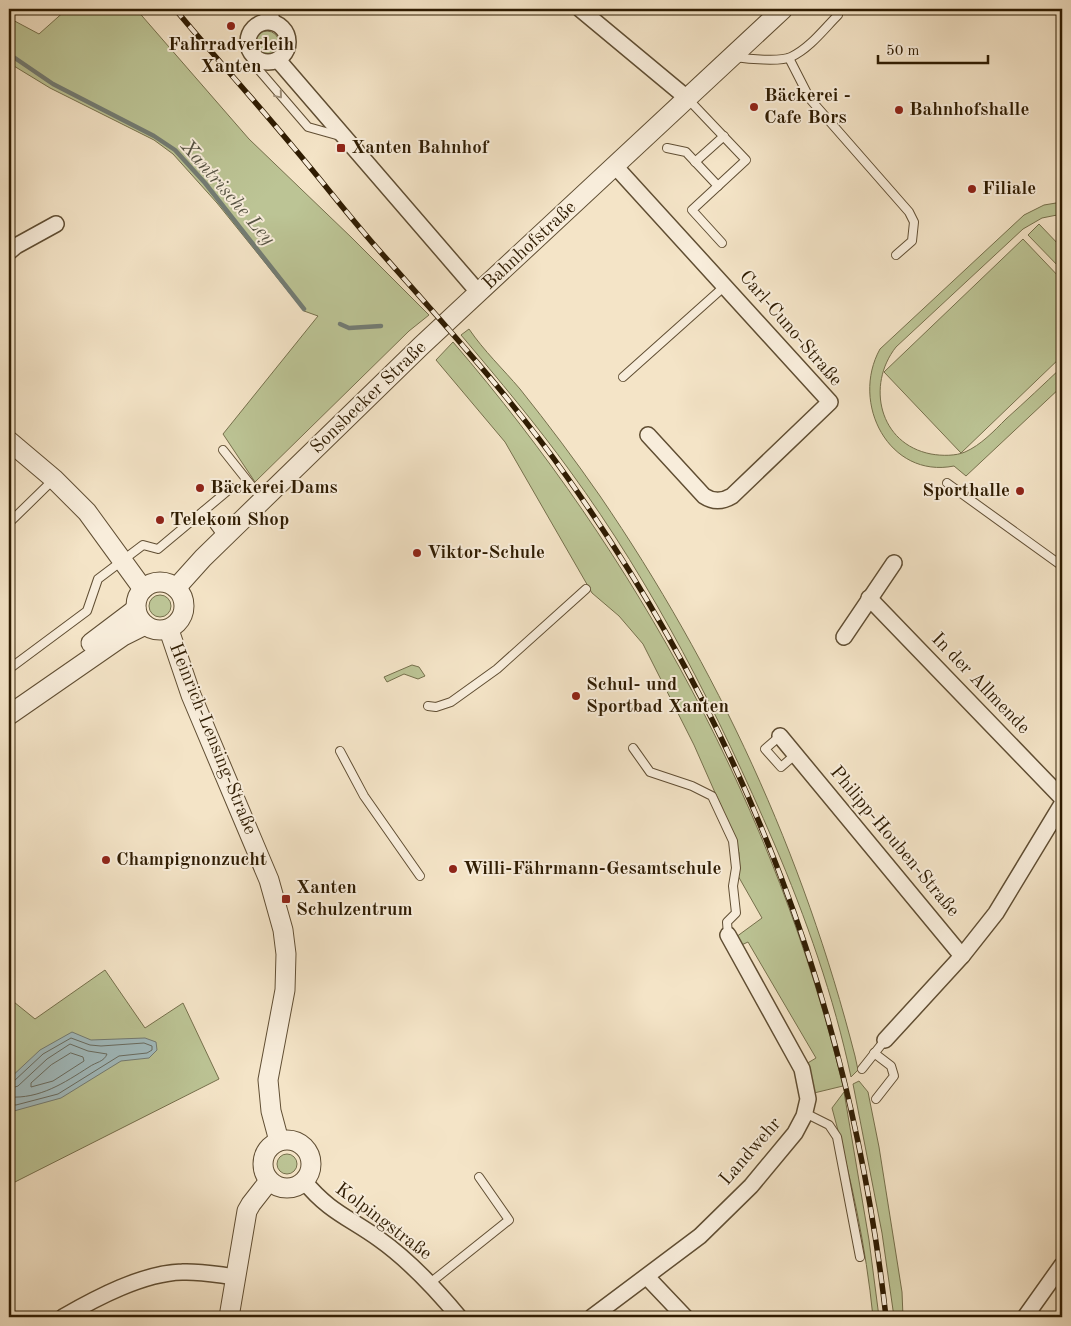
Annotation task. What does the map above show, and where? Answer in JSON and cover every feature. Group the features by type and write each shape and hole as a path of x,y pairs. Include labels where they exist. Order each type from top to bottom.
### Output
{"street":[{"path":"265,9 272,17 272,22 285,32 288,39 284,54 278,60 264,62 252,54 248,48 249,34 259,24 272,22"},
{"path":"580,9 687,98"},
{"name":"Bahnhofstraße","path":"278,60 479,293 784,9"},
{"name":"Carl-Cuno-Straße","path":"615,166 830,402 732,496 722,500 711,500 704,496 648,435"},
{"path":"9,252 16,246 56,224"},
{"name":"Sonsbecker Straße","path":"176,588 224,538 479,293"},
{"path":"9,441 54,479 87,512 143,589"},
{"path":"844,637 894,563"},
{"path":"162,582 176,588 183,599 184,609 181,619 169,630 157,630 145,626 136,609 137,598 143,589 151,584 162,582"},
{"name":"In der Allmende","path":"869,598 1062,798"},
{"path":"9,700 80,651 136,609"},
{"path":"9,715 123,636 145,626"},
{"name":"Heinrich-Lensing-Straße","path":"169,630 191,695 270,880 283,930 286,954 285,990 268,1080 271,1111 279,1141"},
{"name":"Philipp-Houben-Straße","path":"780,736 962,956"},
{"path":"885,1040 962,956 996,913 1062,804"},
{"name":"Landwehr","path":"592,1317 700,1236 751,1186 795,1133 805,1113 808,1099 802,1069 728,935"},
{"path":"279,1141 295,1141 308,1151 311,1166 304,1181 291,1188 284,1188 270,1181 263,1171 263,1158 272,1145 279,1141"},
{"path":"229,1317 247,1211 250,1204 270,1181"},
{"name":"Kolpingstraße","path":"304,1181 325,1205 378,1238 430,1283 459,1317"},
{"path":"1025,1317 1062,1265"},
{"path":"63,1317 95,1299 149,1278 181,1272 237,1277"},
{"path":"647,1277 685,1317"}],"lane":[{"path":"732,56 750,59 790,58 810,44 838,15 839,9"},
{"path":"252,54 258,69 308,127 344,137"},
{"path":"790,58 810,99 909,212 914,222 912,241 896,255"},
{"path":"687,98 746,160 692,210 722,243"},
{"path":"695,162 724,136"},
{"path":"667,148 686,152 718,186"},
{"path":"623,377 726,286"},
{"path":"224,450 264,501"},
{"path":"9,523 54,479"},
{"path":"947,483 1062,566"},
{"path":"9,669 87,611 98,579 142,545 158,549 231,488"},
{"path":"204,511 224,538"},
{"path":"428,706 436,707 451,702 496,669 586,589"},
{"path":"633,748 650,772 692,786 712,796 733,841 735,859 733,886 736,913 727,922 728,935"},
{"path":"340,751 364,796 420,876"},
{"path":"862,1069 885,1040"},
{"path":"874,1053 891,1066 894,1076 876,1099"},
{"path":"805,1113 829,1125 837,1138 860,1257"},
{"path":"430,1283 509,1220 479,1177"}],"green space":[{"path":"67,9 136,9 249,139 429,315 409,331 255,482 223,434 318,316 304,311 217,203 173,154 154,140 50,88 9,63 9,18 39,34"},
{"path":"267,31 275,35 279,43 275,51 267,55 259,51 255,43 259,35"},
{"path":"1062,202 1062,214 1042,218 1023,229 896,347 887,362 882,378 880,395 883,411 889,426 899,438 913,448 931,454 949,455 965,452 982,442 1062,367 1062,386 966,476 954,466 931,467 911,461 894,449 881,433 873,413 870,392 872,370 880,349 1024,215 1044,205"},
{"path":"1039,224 1062,248 1062,270 1028,235"},
{"path":"1023,239 1062,280 1062,356 961,453 884,372"},
{"path":"469,329 520,389 600,496 643,561 719,696 783,835 810,907 834,981 855,1056 858,1070 851,1077 828,988 797,900 753,794 707,698 657,605 601,515 517,402 461,335"},
{"path":"453,342 520,424 583,510 640,599 692,691 739,786 780,884 815,984 843,1086 814,1093 806,1064 816,1058 748,942 737,947 736,937 762,918 737,874 739,853 732,831 694,745 643,644 619,616 592,593 505,442 436,360"},
{"path":"160,595 168,598 171,606 168,614 160,617 152,614 149,606 152,598"},
{"path":"412,665 419,667 425,676 418,679 404,674 387,682 384,677"},
{"path":"105,970 145,1028 183,1003 219,1079 9,1185 9,998 35,1019"},
{"path":"859,1081 868,1092 879,1147 902,1292 903,1317 894,1317 882,1233 853,1084"},
{"path":"844,1092 869,1240 879,1317 873,1317 857,1212 832,1108"},
{"path":"283,1154 291,1154 297,1160 297,1168 291,1174 283,1174 277,1168 277,1160"}],"water":[{"path":"72,1032 91,1040 145,1038 156,1042 157,1050 149,1058 121,1061 61,1098 14,1111 9,1108 9,1079 40,1050"}],"waterway":[{"name":"Xantrische Ley","path":"9,54 53,84 154,136 175,150 205,183 304,309"},
{"name":"Xantrische Ley","path":"340,324 349,328 381,326"}],"railway":[{"path":"175,9 279,130 366,236 475,360 522,417 567,477 631,574 688,672 738,773 781,877 817,983 847,1091 870,1203 886,1317"}],"place":[{"name":"Fahrradverleih Xanten","path":"231,26"},
{"name":"Bäckerei - Cafe Bors","path":"754,107"},
{"name":"Bahnhofshalle","path":"899,110"},
{"name":"Xanten Bahnhof","path":"341,148"},
{"name":"Filiale","path":"972,189"},
{"name":"Bäckerei Dams","path":"200,488"},
{"name":"Sporthalle","path":"1020,491"},
{"name":"Telekom Shop","path":"160,520"},
{"name":"Viktor-Schule","path":"417,553"},
{"name":"Schul- und Sportbad Xanten","path":"576,696"},
{"name":"Champignonzucht","path":"106,860"},
{"name":"Willi-Fährmann-Gesamtschule","path":"453,869"},
{"name":"Xanten Schulzentrum","path":"286,899"}]}
